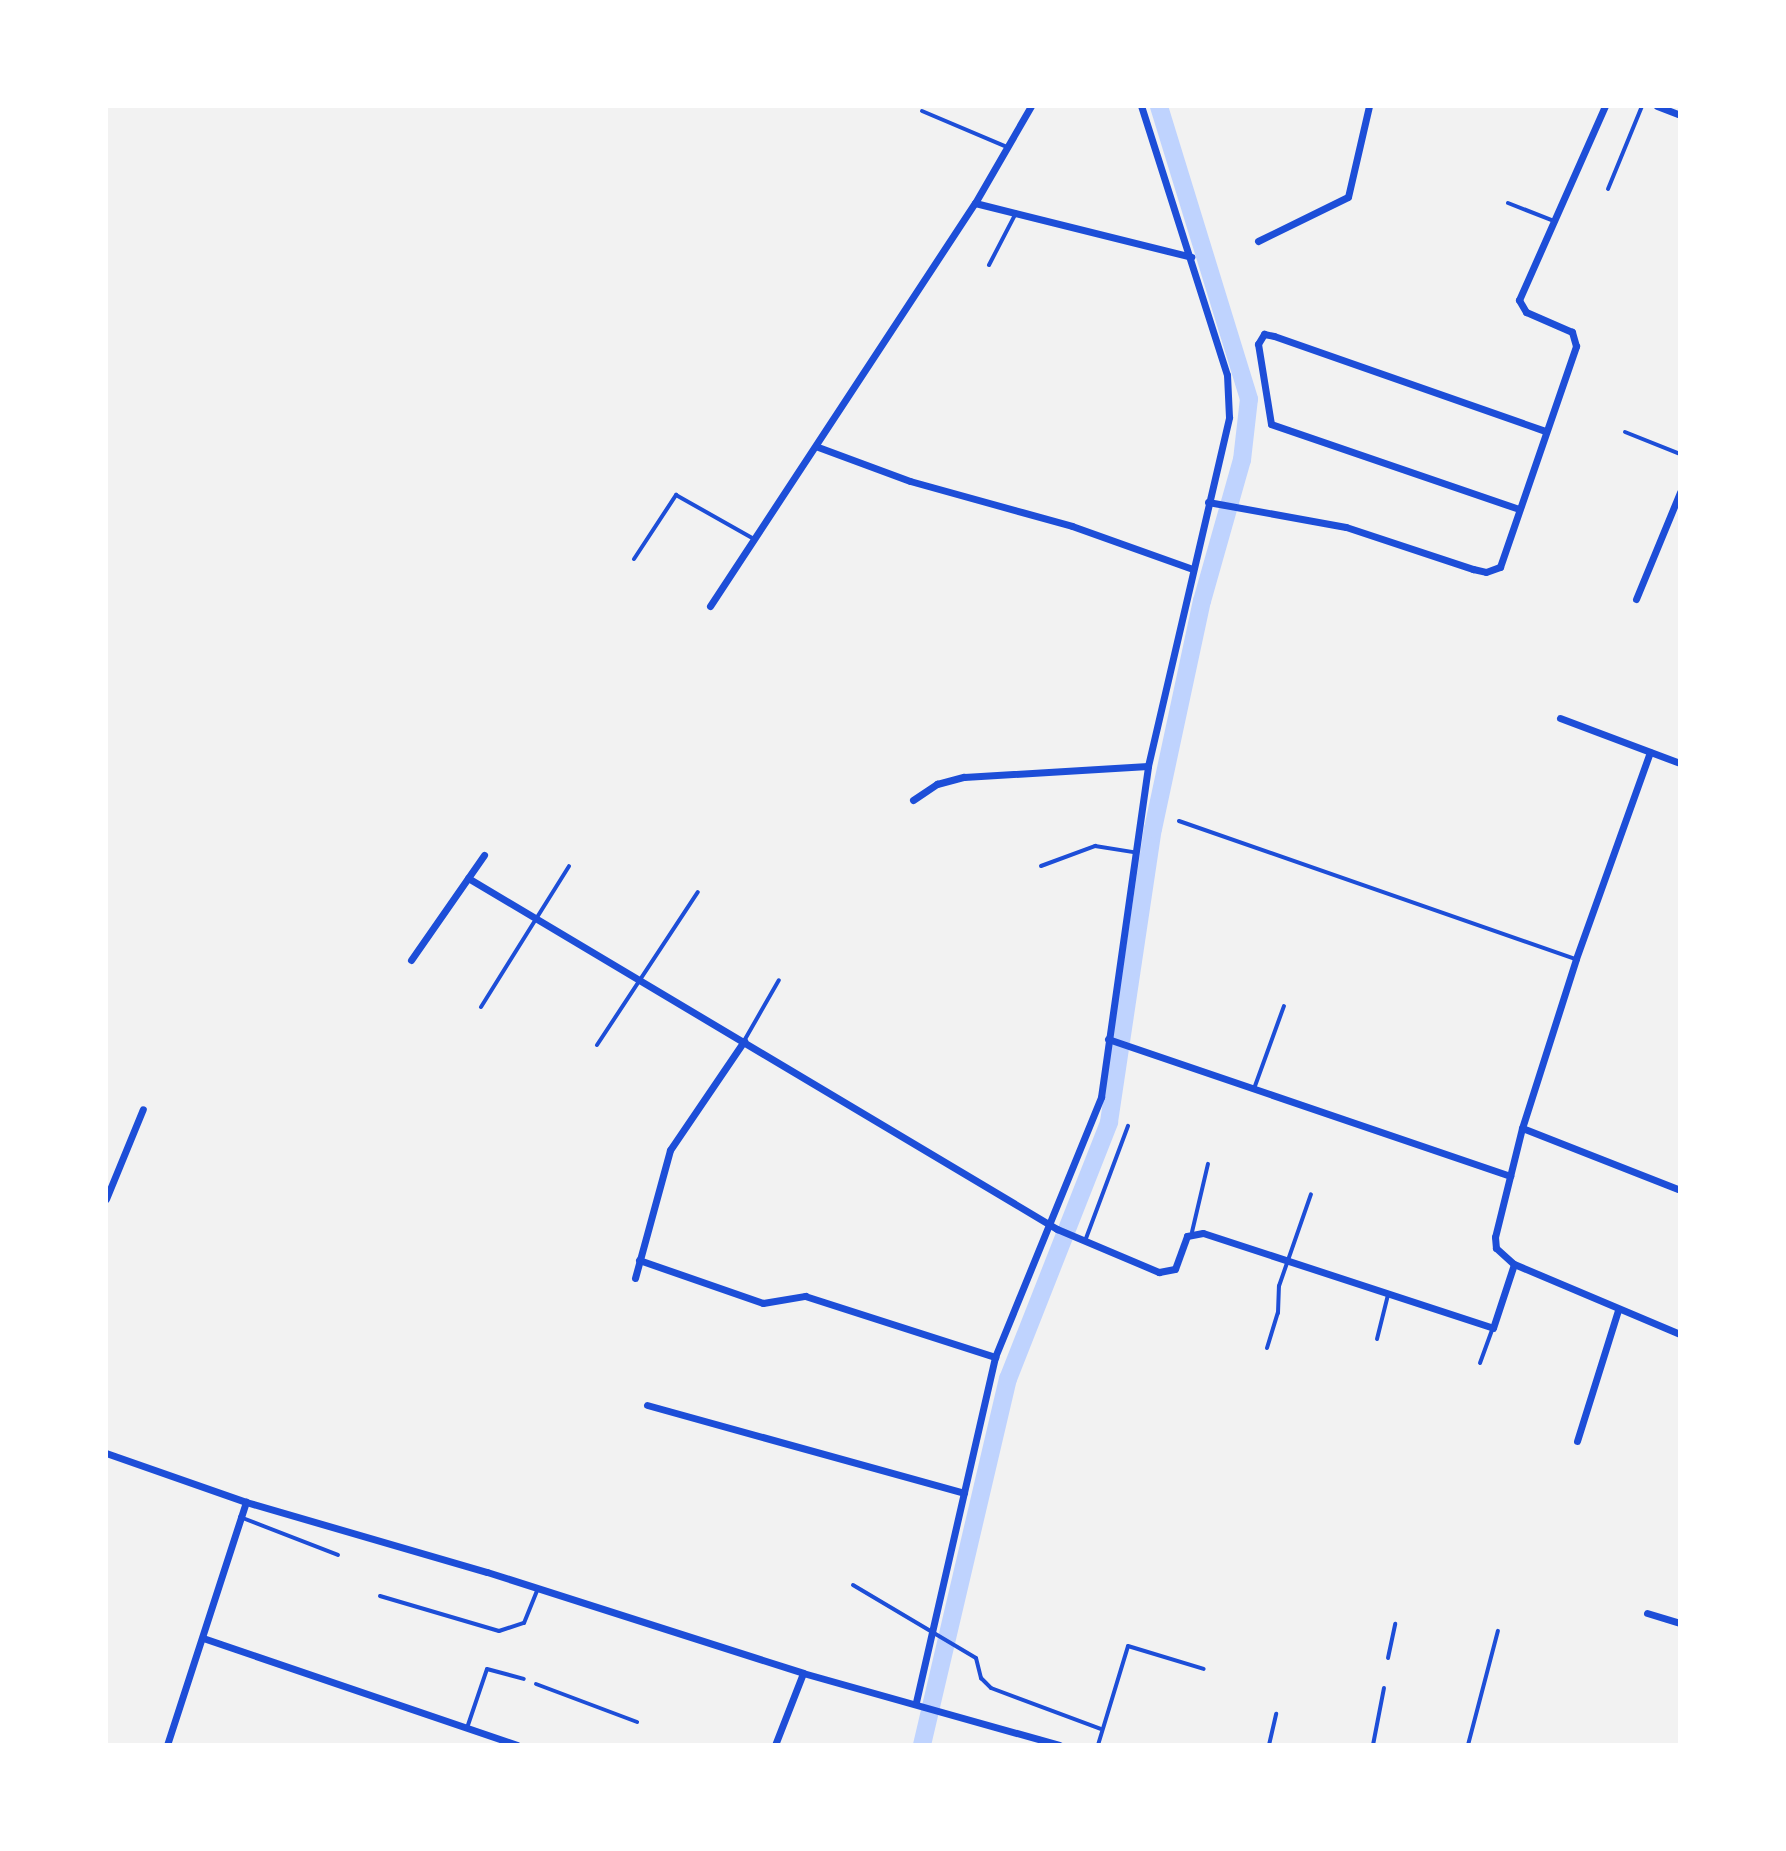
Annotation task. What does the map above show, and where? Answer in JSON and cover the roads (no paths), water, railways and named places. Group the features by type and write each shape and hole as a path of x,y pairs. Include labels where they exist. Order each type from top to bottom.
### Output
{"street":[{"path":"710,606 818,447 975,203 1031,106"},
{"path":"920,1704 932,1637 995,1357 1054,1227 1101,1097 1112,1040 1134,852 1148,766 1193,569 1212,503 1230,397 1191,257 1141,106"},
{"path":"1258,241 1348,197 1369,106"},
{"path":"1212,503 1236,510 1346,527 1486,572 1500,567 1576,337 1526,312 1519,300 1605,106"},
{"path":"1657,106 1680,115"},
{"path":"975,203 1191,257"},
{"path":"1519,509 1271,424 1258,344 1264,334 1274,336 1545,431"},
{"path":"818,447 910,481 1072,526 1193,569"},
{"path":"1636,599 1680,492"},
{"path":"1560,718 1680,763"},
{"path":"1650,752 1576,959 1522,1128 1495,1237 1496,1248 1514,1264 1680,1334"},
{"path":"913,800 937,784 964,777 1148,766"},
{"path":"411,960 484,855"},
{"path":"468,878 1054,1227 1167,1273 1175,1269 1192,1232 1493,1328 1514,1264"},
{"path":"1112,1040 1130,1043 1510,1176"},
{"path":"635,1278 670,1150 744,1041"},
{"path":"106,1199 143,1109"},
{"path":"1522,1128 1680,1190"},
{"path":"639,1260 763,1303 805,1296 995,1357"},
{"path":"1577,1441 1618,1310"},
{"path":"647,1405 964,1493"},
{"path":"106,1453 246,1502 538,1588 803,1673 1059,1745"},
{"path":"167,1745 246,1502"},
{"path":"1647,1613 1680,1623"},
{"path":"203,1638 517,1745"},
{"path":"775,1745 803,1673"}],"lane":[{"path":"1608,189 1642,106"},
{"path":"922,111 1007,147"},
{"path":"1508,203 1554,221"},
{"path":"989,265 1016,213"},
{"path":"1625,432 1680,454"},
{"path":"634,559 676,495 756,540"},
{"path":"1179,821 1576,959"},
{"path":"1041,866 1095,846 1134,852"},
{"path":"481,1007 569,866"},
{"path":"597,1045 698,892"},
{"path":"744,1041 779,980"},
{"path":"1255,1086 1284,1006"},
{"path":"1085,1241 1128,1126"},
{"path":"1192,1232 1208,1164"},
{"path":"1267,1348 1287,1261 1311,1194"},
{"path":"1377,1339 1388,1295"},
{"path":"1480,1363 1493,1328"},
{"path":"240,1517 338,1555"},
{"path":"853,1585 932,1637 976,1658 981,1678 991,1688 1101,1729"},
{"path":"380,1596 499,1631 524,1623 538,1588"},
{"path":"1388,1658 1395,1624"},
{"path":"1468,1745 1498,1631"},
{"path":"1098,1745 1128,1646 1204,1669"},
{"path":"467,1728 487,1669 524,1679"},
{"path":"536,1684 637,1722"},
{"path":"1373,1745 1384,1688"},
{"path":"1269,1745 1276,1714"}],"waterway":[{"path":"922,1745 1008,1379 1109,1122 1153,829 1202,601 1242,460 1249,399 1159,106"}]}
